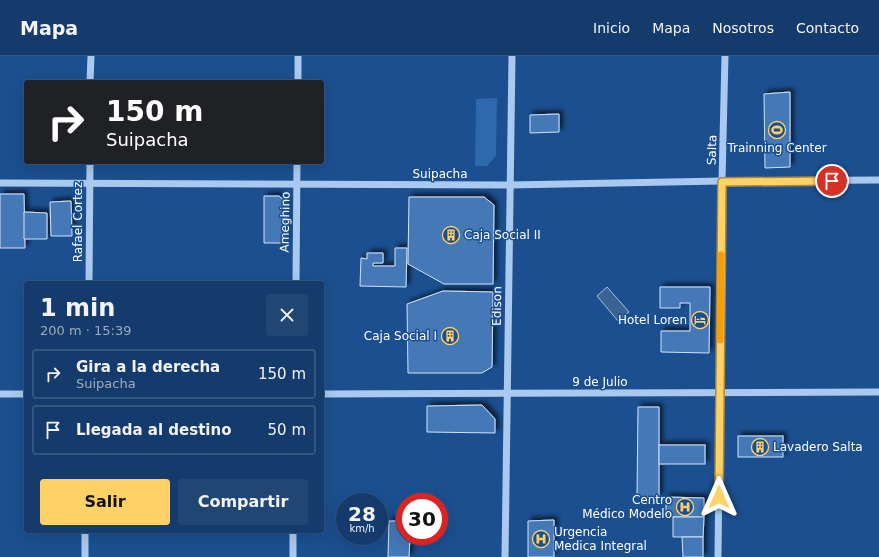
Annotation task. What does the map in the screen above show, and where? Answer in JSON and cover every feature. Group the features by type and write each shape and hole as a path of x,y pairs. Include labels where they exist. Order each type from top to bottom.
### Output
{"street":[{"path":"90,80 91,56"},
{"path":"298,56 298,80"},
{"name":"Edison","path":"505,557 512,56"},
{"name":"Salta","path":"718,557 719,393 725,56"},
{"name":"Rafael Cortez","path":"89,281 90,164"},
{"name":"Ameghino","path":"296,281 297,164"},
{"name":"Suipacha","path":"0,183 510,185 879,180"},
{"name":"9 de Julio","path":"324,394 879,392"},
{"path":"0,394 24,394"},
{"path":"85,533 85,557"},
{"path":"293,533 293,557"}],"shaded area":[{"path":"497,98 496,156 487,166 475,166 476,99"},
{"path":"607,287 629,312 618,321 597,296"}],"building":[{"name":"Trainning Center","path":"790,92 790,167 765,168 764,94"},
{"path":"559,114 559,132 530,133 530,115"},
{"path":"0,194 24,194 25,248 0,248"},
{"path":"264,196 279,196 285,201 285,243 264,243"},
{"name":"Caja Social II","path":"409,197 484,197 494,205 493,284 444,284 408,264"},
{"path":"71,201 72,236 51,236 50,202"},
{"path":"24,212 47,213 47,239 24,239"},
{"path":"395,248 407,248 406,287 360,286 361,258 367,259 367,253 383,253 383,263 373,263 373,266 395,266"},
{"name":"Hotel Loren","path":"660,287 710,287 709,353 661,352 661,331 690,331 690,303 680,303 680,308 660,308"},
{"name":"Caja Social I","path":"443,291 493,292 492,367 482,373 408,373 407,304"},
{"path":"482,405 495,419 495,433 427,432 427,406"},
{"path":"638,407 659,407 659,497 637,497"},
{"name":"Lavadero Salta","path":"738,436 783,436 783,457 738,457"},
{"path":"659,445 705,445 705,464 659,464"},
{"name":"Centro Médico Modelo","path":"666,497 704,498 704,517 666,517"},
{"path":"673,517 704,517 703,537 673,537"},
{"name":"Urgencia Medica Integral","path":"554,520 554,557 528,557 528,521"},
{"path":"389,521 396,521 396,545 410,545 409,557 388,557"},
{"path":"682,537 703,537 703,557 683,557"}],"slow traffic":[{"path":"720,340 721,255"}],"place":[{"name":"Trainning Center","path":"777,130"},
{"name":"Caja Social II","path":"451,235"},
{"name":"Hotel Loren","path":"700,320"},
{"name":"Caja Social I","path":"450,336"},
{"name":"Lavadero Salta","path":"760,447"},
{"name":"Centro Médico Modelo","path":"685,507"},
{"name":"Urgencia Medica Integral","path":"541,539"}],"route":[{"path":"719,497 722,182 832,181"}]}
